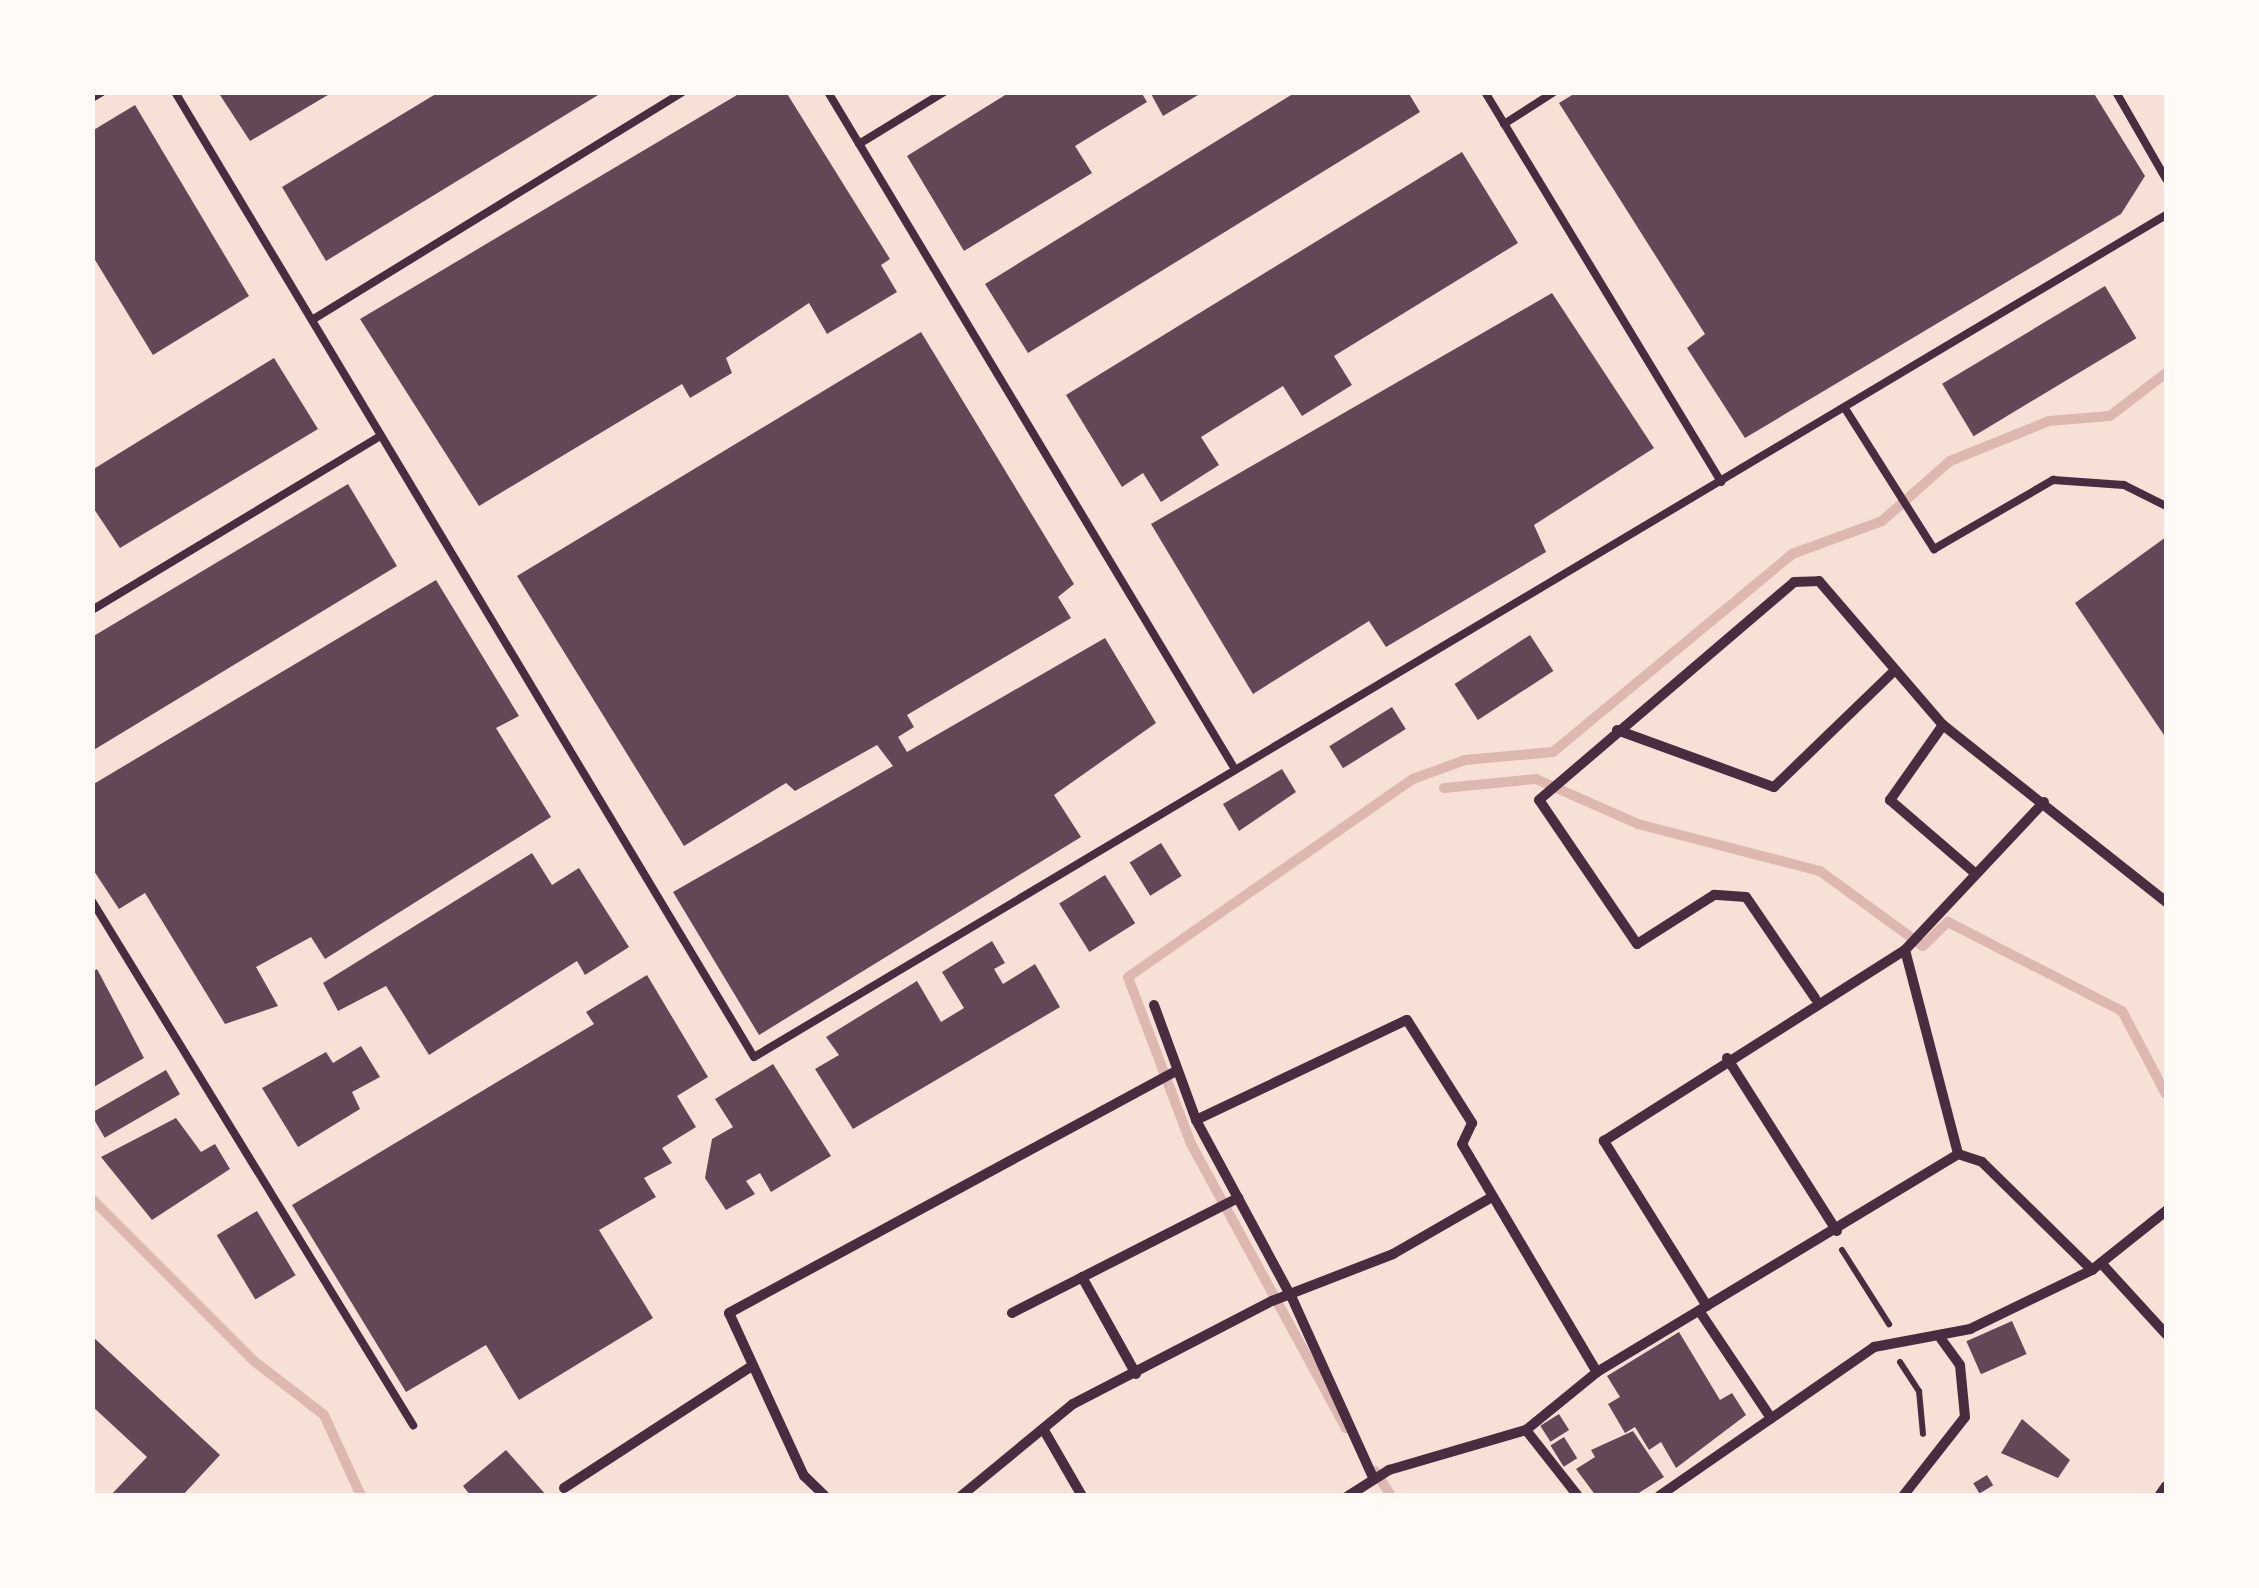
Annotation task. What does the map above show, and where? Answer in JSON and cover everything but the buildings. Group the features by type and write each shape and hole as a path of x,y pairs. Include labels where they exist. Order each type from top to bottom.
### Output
{"street":[{"path":"1815,998 1746,897 1714,895 1637,944 1539,800 1616,730 1794,582 1819,581 1891,674 1942,726 2044,802 2166,902"},
{"path":"1616,730 1774,787 1891,674"},
{"path":"1942,726 1890,800 1976,874"},
{"path":"1771,1418 1604,1141 1815,998 1905,950 2044,802"},
{"path":"1905,950 1958,1154"},
{"path":"1154,1005 1174,1072 1230,1202 1359,1445 1374,1478 1372,1496"},
{"path":"1196,1120 1407,1020 1472,1123 1462,1144 1597,1372"},
{"path":"1727,1058 1835,1233"},
{"path":"825,1496 804,1476 729,1313 1154,1078 1174,1072"},
{"path":"1348,1496 1374,1478 1526,1430 1597,1372 1835,1233 1958,1154"},
{"path":"1958,1154 1982,1162 2166,1334"},
{"path":"961,1496 1046,1432 1073,1404 1492,1197"},
{"path":"1012,1313 1230,1202"},
{"path":"1659,1496 1771,1418 1895,1343 1941,1340 2096,1266 2166,1211"},
{"path":"1082,1277 1136,1374"},
{"path":"1903,1496 1969,1400 1960,1365 1941,1340"},
{"path":"564,1488 752,1366"},
{"path":"1526,1430 1578,1496"},
{"path":"1046,1432 1082,1496"},
{"path":"2159,1496 2166,1486"}],"lane":[{"path":"92,98 102,92"},
{"path":"175,92 754,1057 1234,766 1846,410 2166,215"},
{"path":"312,320 682,92"},
{"path":"828,92 1234,766"},
{"path":"859,144 944,92"},
{"path":"1485,92 1721,482"},
{"path":"1504,124 1554,92"},
{"path":"2116,92 2166,180"},
{"path":"1846,410 1934,548 2053,480 2124,485 2166,506"},
{"path":"92,610 381,436"},
{"path":"92,901 412,1425"}],"path":[{"path":"1835,1233 1919,1391 1923,1446 1910,1483"}],"waterway":[{"path":"1346,1428 1191,1144 1128,977 1413,779 1465,760 1553,752 1792,554 1882,521 1950,461 2049,421 2110,416 2166,373"},
{"path":"1444,788 1536,779 1638,824 1820,871 1923,946 1948,922 2122,1011 2166,1094"},
{"path":"92,1199 254,1361 324,1415 361,1496"},
{"path":"1375,1471 1391,1496"}]}
